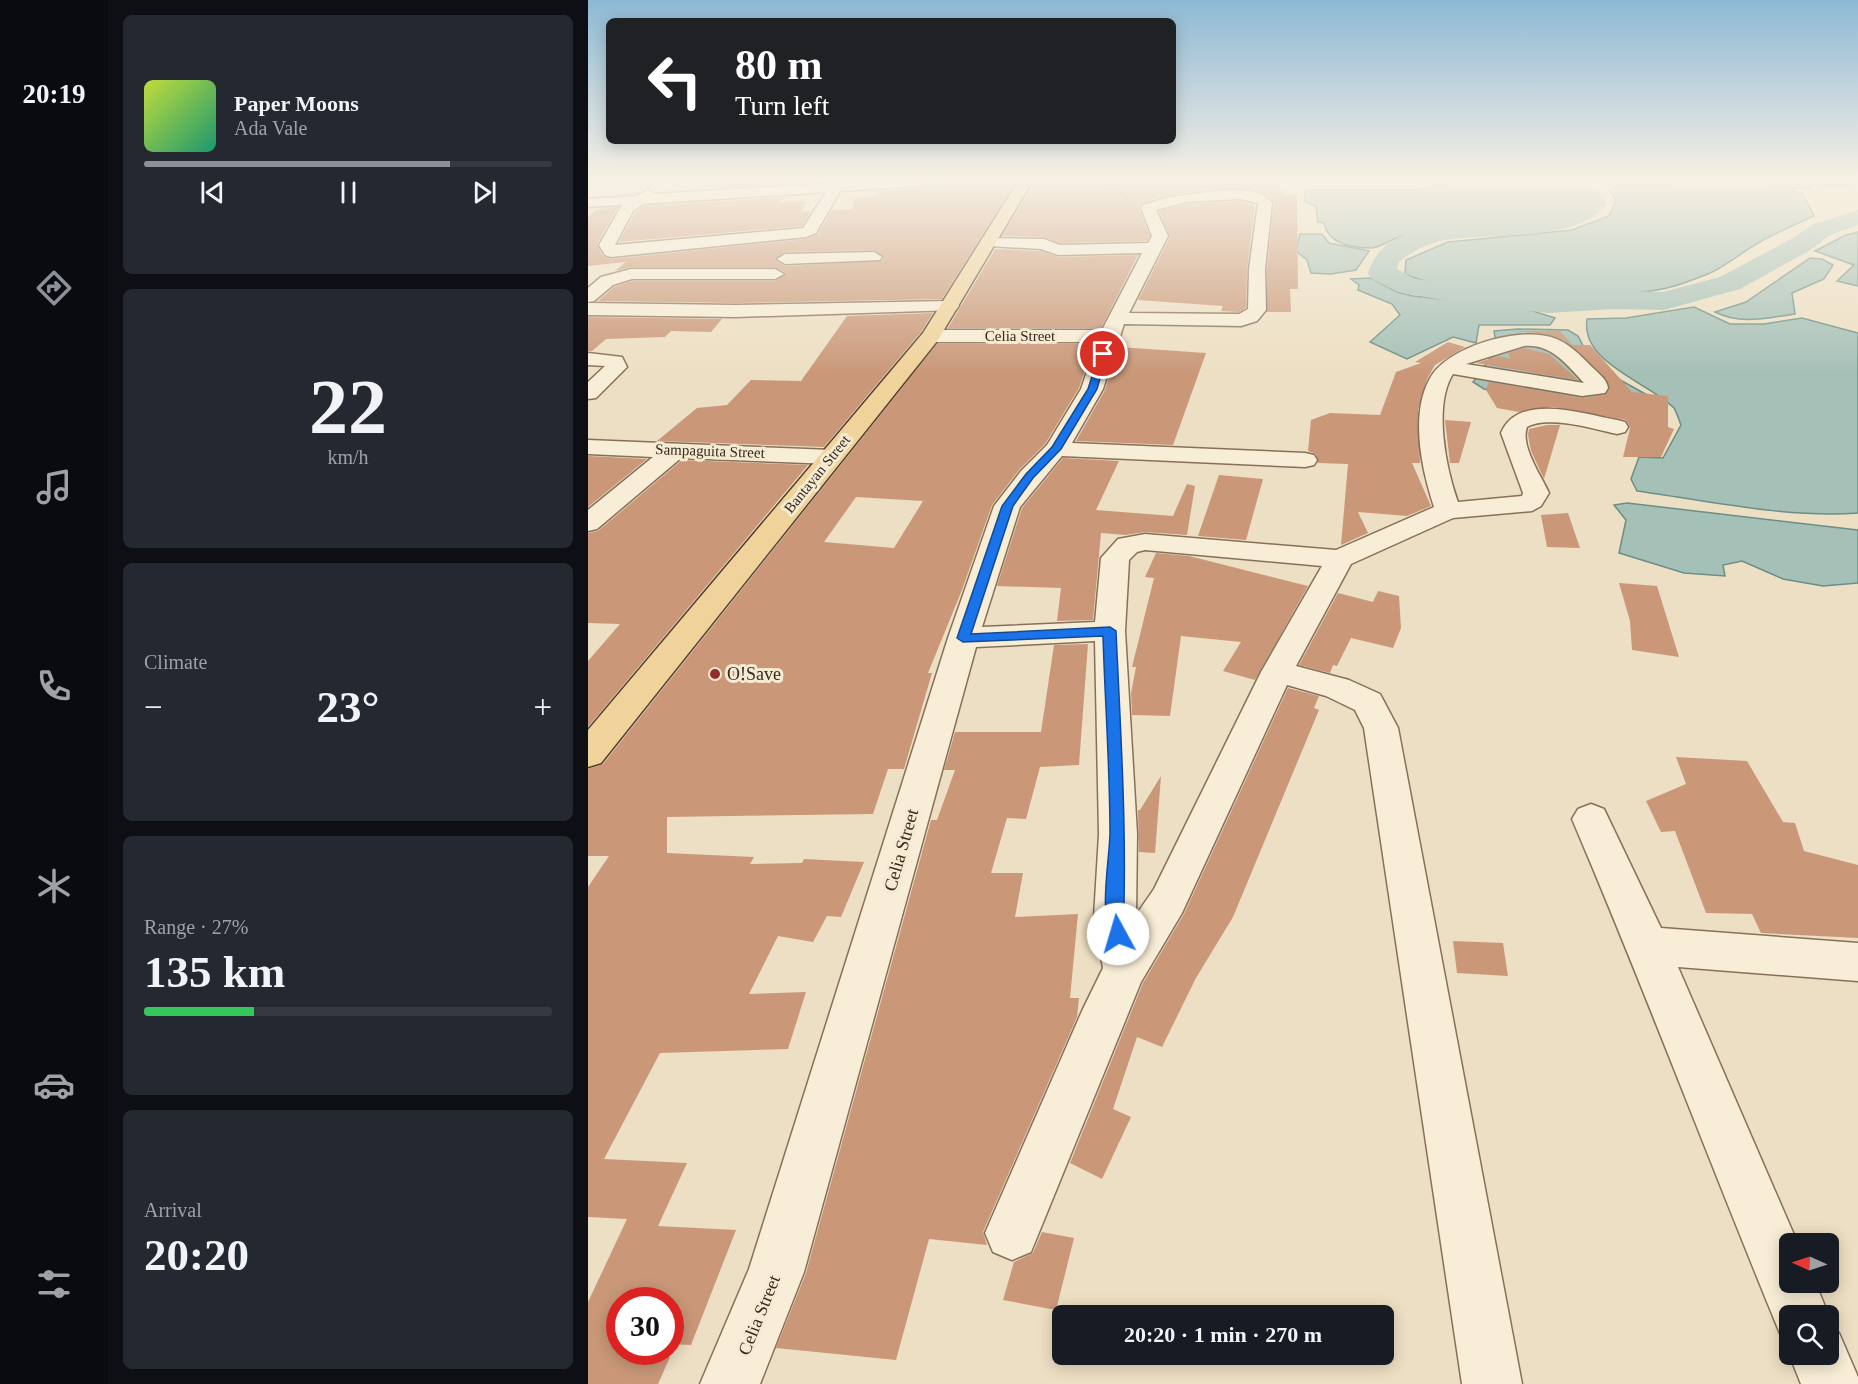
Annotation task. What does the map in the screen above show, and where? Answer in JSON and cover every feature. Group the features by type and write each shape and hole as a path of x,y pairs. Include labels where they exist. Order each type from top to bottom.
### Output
{"main road":[{"name":"Bantayan Street","path":"593,742 932,336 987,245"}],"street":[{"path":"607,245 611,252 684,245"},
{"path":"1045,245 1058,250 1085,245"},
{"name":"Celia Street","path":"730,1384 776,1272 963,638 1007,506 1029,476 1056,449 1092,389 1113,327 1148,245"},
{"path":"1113,327 1241,320 1251,317 1257,310 1257,270 1260,245"},
{"path":"735,311 775,274 789,255 874,257"},
{"path":"588,297 607,281 631,274 775,274"},
{"path":"588,309 735,311 950,306"},
{"name":"Celia Street","path":"932,336 1113,327"},
{"path":"1447,368 1582,390 1597,388 1598,384 1555,344 1536,340 1502,344 1464,358 1447,368 1436,392 1432,427 1438,485 1448,510"},
{"path":"588,359 615,361 618,367 588,393"},
{"path":"1125,969 1115,916 1118,834 1110,631 1115,558 1128,545 1145,542 1340,559 1448,510 1523,506 1532,501 1536,493 1513,434 1515,423 1521,418 1544,416 1617,427"},
{"path":"588,463 598,448"},
{"name":"Sampaguita Street","path":"598,448 677,449 832,457"},
{"path":"588,523 677,449"},
{"path":"1056,449 1305,460"},
{"path":"1012,1233 1098,1026 1125,969 1168,901 1277,672 1340,559"},
{"path":"963,638 1110,631"},
{"path":"1277,672 1337,688 1368,702 1381,728 1492,1384"},
{"path":"1591,819 1648,946 1686,1044 1797,1305"},
{"path":"1648,946 1858,962"},
{"path":"1823,1365 1831,1384"}],"water":[{"path":"1298,245 1337,245 1369,251 1356,270 1331,274 1311,273 1307,260 1296,251"},
{"path":"1346,245 1381,245 1372,248"},
{"path":"1442,245 1756,245 1710,273 1686,282 1668,288 1604,296 1532,296 1461,289 1405,274 1406,260"},
{"path":"1827,245 1858,245 1858,286 1837,281 1854,265 1815,251"},
{"path":"1810,258 1822,259 1833,265 1824,279 1792,293 1795,314 1764,319 1744,319 1715,312 1746,302"},
{"path":"1371,278 1397,292 1413,296 1523,308 1555,318 1550,325 1479,325 1476,343 1453,337 1407,359 1370,342 1400,315 1392,304 1358,290 1359,285 1351,279"},
{"path":"1694,307 1730,324 1764,324 1802,318 1858,333 1858,513 1775,511 1637,491 1631,479 1639,457 1663,458 1681,425 1674,408 1619,371 1594,348 1588,334 1587,319 1626,318"},
{"path":"1568,330 1578,336 1587,353 1622,381 1649,396 1607,406 1484,389 1473,382 1497,349 1494,331"},
{"path":"1627,503 1858,530 1858,583 1823,586 1783,579 1742,561 1723,565 1725,576 1684,573 1619,553 1626,520 1614,505"}],"building":[{"path":"588,245 597,245 603,256 611,259 752,245 976,245 942,299 735,303 598,301 614,287 632,281 775,281 786,273 775,267 631,267 615,271 626,262 588,266","holes":["874,250 884,257 882,261 785,266 775,260 785,252"]},
{"path":"1166,245 1250,245 1246,308 1239,312 1221,311 1223,306 1138,300"},
{"path":"1270,245 1298,245 1298,289 1290,289 1291,312 1267,312"},
{"path":"995,249 1041,251 1058,257 1138,255 1101,328 948,328"},
{"path":"933,313 921,332 824,447 657,441 697,408 727,405 751,380 801,381 847,316"},
{"path":"588,317 722,319 711,332 671,331 665,337 606,339 592,351 588,351"},
{"path":"1513,331 1560,331 1572,345 1590,345 1632,392 1668,396 1668,427 1674,429 1661,457 1623,457 1630,428 1626,420 1553,407 1519,412 1497,408 1486,390 1489,382 1582,398 1605,395 1610,389 1603,375 1564,340 1551,335"},
{"path":"1448,342 1465,347 1435,365 1427,379 1418,410 1420,463 1412,463 1431,506 1407,516 1358,512 1368,533 1341,545 1348,464 1318,463 1316,454 1308,451 1311,420 1330,413 1380,415 1396,372 1421,363 1415,362"},
{"path":"937,344 1094,344 1079,388 1045,444 1019,470 992,505 962,590 928,673 932,673 904,769 888,769 873,814 667,817 667,853 754,857 750,864 802,863 804,859 864,862 841,917 827,916 813,942 778,936 749,994 806,992 788,1049 660,1053 604,1159 687,1163 658,1226 736,1230 691,1345 684,1345 684,1287 606,1287 606,1365 666,1365 658,1384 588,1384 588,1302 627,1219 588,1217 588,887 609,856 588,856 588,769 603,764","holes":["856,497 923,501 894,548 824,542"]},
{"path":"1119,347 1206,353 1173,445 1076,441 1105,390"},
{"path":"1524,348 1549,354 1578,380 1476,363 1499,356 1510,359 1508,353"},
{"path":"1445,420 1471,422 1459,463 1450,463"},
{"path":"1560,425 1544,479 1531,451 1528,435 1529,429"},
{"path":"588,456 647,459 588,507"},
{"path":"1063,458 1119,461 1096,510 1173,516 1187,484 1195,486 1187,535 1145,532 1126,535 1101,533 1093,620 1057,621 1061,588 997,586 1022,508"},
{"path":"682,460 808,465 588,727 588,661 620,624 588,623 588,533 598,531"},
{"path":"1219,475 1263,479 1246,540 1198,536"},
{"path":"1568,513 1580,548 1547,547 1541,515"},
{"path":"1156,553 1189,556 1308,586 1255,680 1223,671 1241,642 1181,636 1170,716 1132,715 1131,693 1136,667 1132,667 1154,578 1145,577"},
{"path":"1619,583 1657,586 1679,657 1632,650 1630,621"},
{"path":"1378,591 1399,596 1401,628 1393,648 1351,638 1337,666 1333,665 1330,673 1299,665 1338,593 1373,602"},
{"path":"1088,644 1079,765 1040,767 1026,819 1007,818 991,873 1023,873 1015,917 1078,914 1070,998 1079,998 1077,1017 983,1232 987,1245 929,1239 896,1360 776,1348 806,1273 931,820 937,820 955,770 944,770 955,732 1041,732 1054,645"},
{"path":"1288,688 1319,696 1314,708 1319,710 1233,917 1196,978 1162,1047 1137,1037 1113,1109 1131,1117 1102,1179 1070,1163 1143,983 1184,914"},
{"path":"1676,757 1747,761 1783,822 1795,823 1804,851 1858,865 1858,938 1761,933 1752,914 1706,913 1675,831 1661,832 1646,801 1686,784"},
{"path":"1161,776 1155,853 1139,852 1138,810"},
{"path":"1453,941 1503,943 1508,976 1457,973"},
{"path":"1042,1232 1074,1238 1057,1305 1052,1305 1052,1309 1003,1300 1014,1262 1033,1253"}],"waterway":[{"path":"1407,245 1386,258 1382,273 1408,286 1549,304 1613,300 1664,301 1730,283 1801,245"}],"place":[{"name":"O!Save","path":"715,674"}],"route":[{"path":"1103,354 1092,389 1056,449 1029,476 1007,506 963,638 1110,631 1118,834 1115,916 1118,934"}]}
